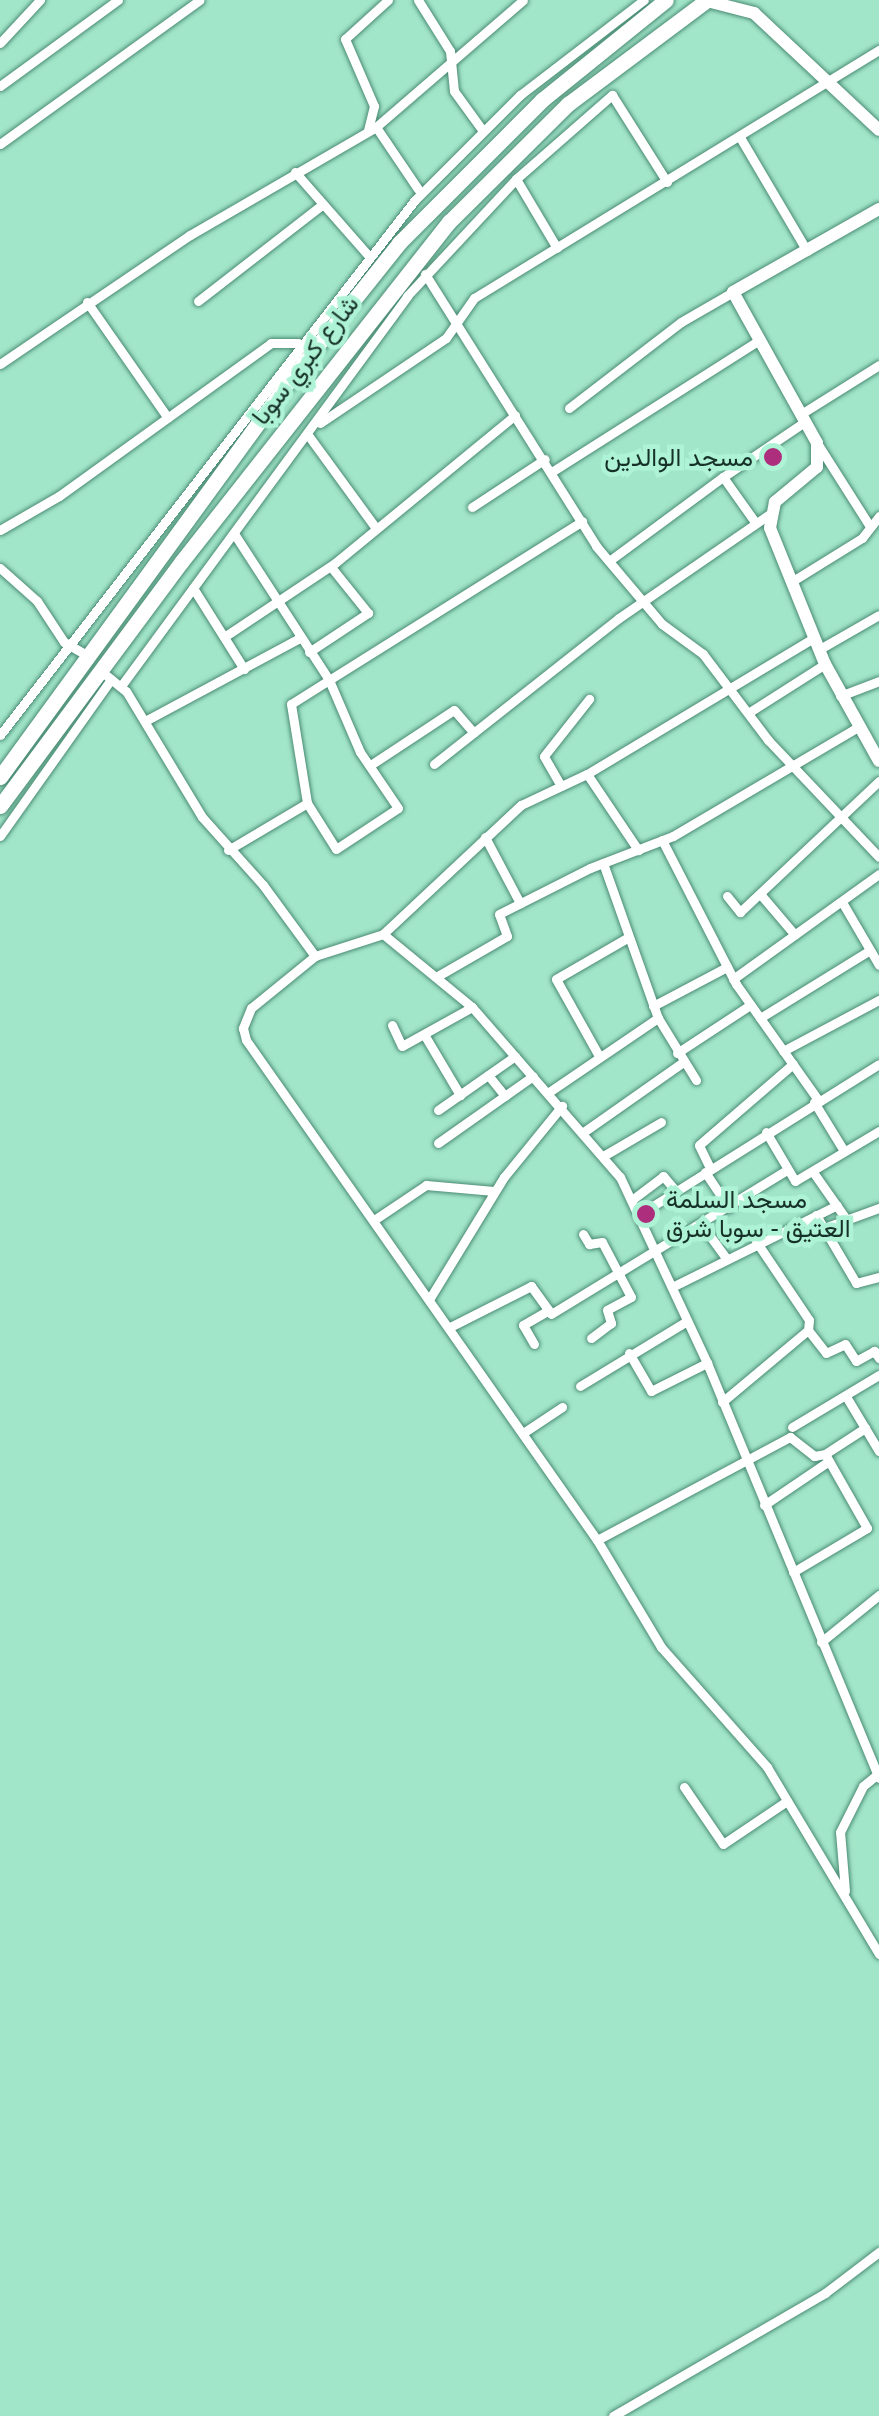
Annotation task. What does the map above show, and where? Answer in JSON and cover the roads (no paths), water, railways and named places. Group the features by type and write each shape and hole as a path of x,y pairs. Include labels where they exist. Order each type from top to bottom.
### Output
{"highway":[{"name":"شارع كبري سوبا","path":"0,777 322,337 414,225 582,65 666,0"},
{"name":"شارع كبري سوبا","path":"0,806 106,675 386,297 500,169 585,90 707,0"},
{"path":"485,154 500,169"}],"street":[{"path":"0,43 40,0"},
{"path":"0,86 118,0"},
{"path":"0,144 200,0"},
{"path":"388,0 344,39 374,106 372,130 418,189"},
{"path":"418,0 451,62 451,83 481,129"},
{"path":"0,364 87,302 296,172 372,130 523,0"},
{"path":"0,735 72,646 418,189 559,62 644,0"},
{"path":"707,0 752,6 879,130"},
{"path":"316,426 458,324 474,298 741,139 879,50"},
{"path":"121,686 425,274 516,179 612,94 668,182"},
{"path":"366,253 481,129"},
{"path":"741,139 807,252"},
{"path":"296,172 366,253"},
{"path":"516,179 557,248"},
{"path":"198,300 323,204"},
{"path":"569,408 681,322 879,209"},
{"path":"425,274 609,561 642,602 694,646 793,765 879,858"},
{"path":"733,292 817,443 870,525"},
{"path":"87,302 168,418"},
{"path":"553,471 758,341"},
{"path":"0,530 17,524 271,343 298,343"},
{"path":"609,561 879,365"},
{"path":"224,637 330,567 515,414"},
{"path":"308,435 375,527"},
{"path":"434,764 642,602 770,514 814,471 817,443"},
{"path":"472,508 544,459"},
{"path":"723,477 755,522"},
{"path":"770,514 790,583 824,664 879,761"},
{"path":"790,583 862,538 879,516"},
{"path":"234,534 329,680 360,752 372,764 398,810 338,848 307,803 291,704 329,680 582,520"},
{"path":"309,652 368,613 330,567"},
{"path":"0,568 72,646 90,658"},
{"path":"193,588 244,669"},
{"path":"879,615 732,688 587,774 530,799 484,837 444,883 383,934 315,956 250,1008 243,1034 597,1540 661,1647 723,1712 787,1801 879,1954"},
{"path":"145,721 300,638"},
{"path":"748,713 824,664"},
{"path":"0,836 106,675 121,686 145,721 202,818 315,956"},
{"path":"840,696 879,681"},
{"path":"561,786 544,756 589,699"},
{"path":"372,764 454,710 474,733"},
{"path":"436,977 506,936 499,914 603,863 662,840 858,727"},
{"path":"587,774 638,850"},
{"path":"727,896 738,912 761,895 879,781"},
{"path":"228,850 307,803"},
{"path":"484,837 520,902"},
{"path":"662,840 733,979 793,1064 844,1151"},
{"path":"603,863 658,1018 696,1080"},
{"path":"733,979 879,874"},
{"path":"761,895 796,935"},
{"path":"842,902 879,964"},
{"path":"383,934 472,1007 605,1155 640,1214 707,1363 879,1775 859,1792 836,1846 849,1904"},
{"path":"760,1018 879,937"},
{"path":"599,1056 556,979 627,938"},
{"path":"653,1006 727,967"},
{"path":"784,1051 879,1000"},
{"path":"585,1131 750,1005"},
{"path":"392,1025 402,1046 472,1007"},
{"path":"550,1092 658,1018"},
{"path":"425,1036 460,1095"},
{"path":"438,1110 515,1056"},
{"path":"729,1208 699,1145 793,1064"},
{"path":"640,1214 879,1064"},
{"path":"488,1075 505,1096"},
{"path":"438,1143 533,1076"},
{"path":"430,1298 494,1192 562,1106"},
{"path":"605,1155 661,1122"},
{"path":"766,1132 795,1181 879,1131"},
{"path":"534,1344 523,1325 658,1252 786,1170"},
{"path":"813,1172 846,1219"},
{"path":"633,1200 663,1176 676,1191"},
{"path":"374,1220 426,1185 494,1192"},
{"path":"672,1287 756,1241 838,1205"},
{"path":"824,1228 879,1208"},
{"path":"816,1215 856,1284 879,1277"},
{"path":"702,1225 726,1258"},
{"path":"583,1234 589,1244 602,1242 631,1297 606,1311 612,1323 591,1338"},
{"path":"756,1241 808,1318 808,1330 826,1353 845,1344 856,1361 873,1352 879,1358"},
{"path":"450,1326 531,1286 547,1311"},
{"path":"580,1386 687,1321"},
{"path":"722,1402 808,1330"},
{"path":"629,1353 651,1391 707,1363"},
{"path":"792,1427 879,1375"},
{"path":"846,1396 879,1451"},
{"path":"524,1433 562,1407"},
{"path":"764,1505 865,1428"},
{"path":"597,1540 793,1436 814,1456 827,1457"},
{"path":"827,1457 867,1528"},
{"path":"794,1572 879,1522"},
{"path":"821,1642 875,1598 879,1613"},
{"path":"684,1786 723,1844 787,1801"},
{"path":"612,2416 826,2293 879,2252"}],"place":[{"name":"مسجد الوالدين","path":"773,457"},
{"name":"مسجد السلمة العتيق - سوبا شرق","path":"646,1214"}]}
